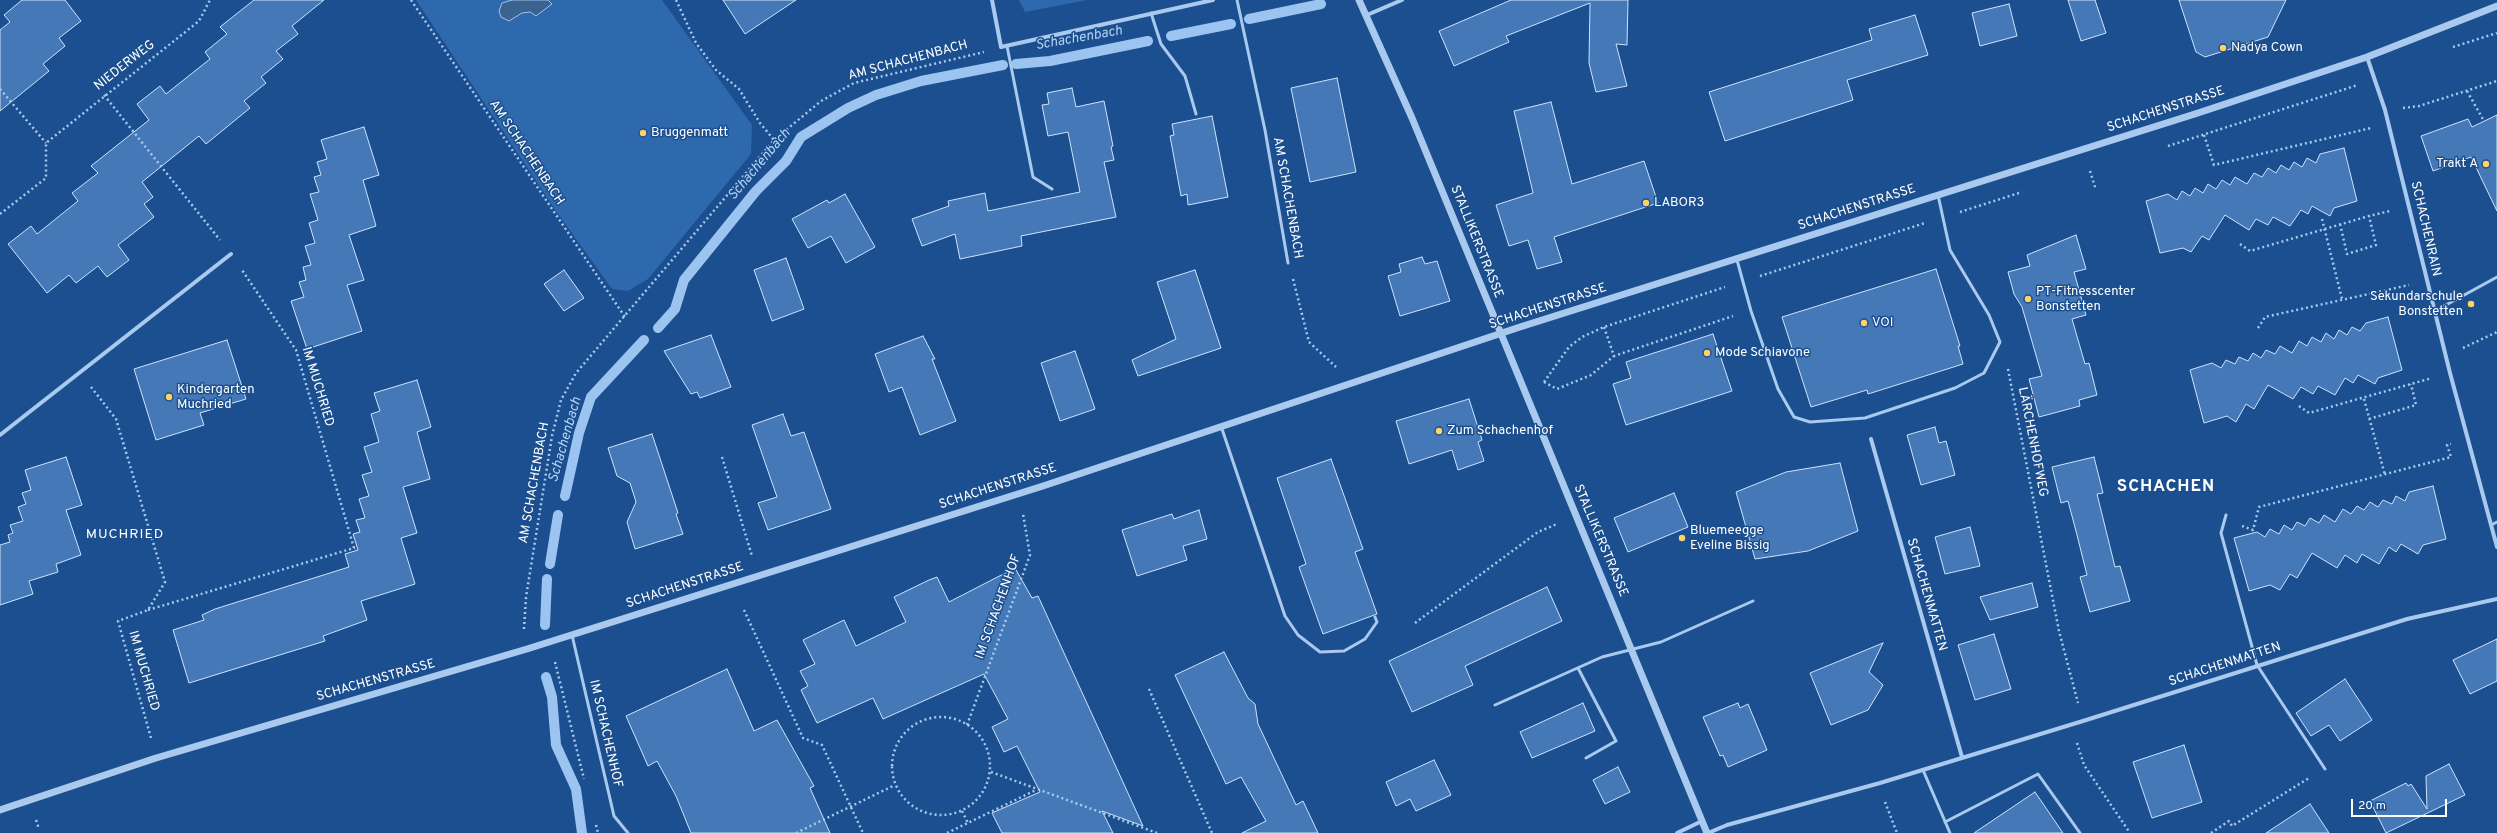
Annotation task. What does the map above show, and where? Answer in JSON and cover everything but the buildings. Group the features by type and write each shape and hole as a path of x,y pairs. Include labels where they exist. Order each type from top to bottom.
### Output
{"street":[{"path":"992,0 1001,47 1213,0"},
{"name":"STALLIKERSTRASSE","path":"1359,0 1367,15 1707,833"},
{"path":"1367,15 1402,0"},
{"name":"SCHACHENSTRASSE","path":"0,810 156,758 550,642 1019,493 1500,334 2198,113 2367,57 2497,6"},
{"name":"SCHACHENRAIN","path":"2367,57 2389,124 2450,373 2497,547"},
{"path":"0,435 231,254"},
{"name":"SCHACHENMATTEN","path":"1871,439 1962,757"},
{"name":"SCHACHENMATTEN","path":"1707,833 1727,825 1923,770 2407,619 2497,599"},
{"path":"1677,833 1702,821"}],"lane":[{"name":"AM SCHACHENBACH","path":"1237,0 1265,130 1288,263"},
{"path":"1151,13 1161,44 1185,76 1196,114"},
{"path":"1007,46 1033,177 1052,190"},
{"path":"1737,259 1751,311 1778,389 1794,417 1810,422 1865,418 1955,388 1984,373 2000,342 1989,315 1950,250 1938,195"},
{"path":"2435,311 2497,277"},
{"path":"1222,426 1285,616 1298,635 1320,652 1344,651 1365,639 1377,622 1375,618"},
{"path":"2226,515 2221,534 2257,665 2325,769"},
{"path":"2491,525 2497,522"},
{"path":"1495,705 1602,657 1661,642 1753,601"},
{"name":"IM SCHACHENHOF","path":"572,635 614,816 628,833"},
{"path":"1578,668 1616,741 1586,758"},
{"path":"1923,770 1950,833"},
{"path":"1945,822 2038,774 2080,833"}],"path":[{"name":"NIEDERWEG","path":"46,143 104,95 199,21 210,0"},
{"name":"AM SCHACHENBACH","path":"411,0 625,317"},
{"path":"676,0 696,42 716,70 738,89 760,123 774,140"},
{"path":"2447,50 2497,33"},
{"name":"AM SCHACHENBACH","path":"527,649 524,634 526,597 552,436 561,400 576,374 774,140 821,101 854,83 1001,47"},
{"path":"2166,147 2348,89 2374,78"},
{"path":"2385,110 2418,106 2497,81"},
{"path":"0,89 46,143 46,178 0,214"},
{"path":"2467,91 2484,121"},
{"path":"104,95 231,254"},
{"path":"2204,135 2214,165 2389,124"},
{"path":"2083,173 2098,168"},
{"path":"2090,171 2096,190"},
{"path":"1538,384 1544,382 1569,347 1582,337 1604,327 1743,281 2024,192"},
{"path":"2240,244 2250,251 2369,216 2410,207"},
{"path":"2340,224 2347,254 2376,245 2369,216"},
{"path":"2322,219 2342,299"},
{"name":"IM MUCHRIED","path":"156,758 118,621 148,610 354,548 296,350 231,254"},
{"name":"AM SCHACHENBACH","path":"1288,263 1309,342 1352,382"},
{"path":"2258,328 2265,317 2427,280"},
{"path":"1544,382 1557,388 1591,375 1614,356 1751,311"},
{"path":"1604,327 1614,356"},
{"path":"2457,350 2497,332"},
{"name":"LÄRCHENHOFWEG","path":"2000,342 2007,365 2059,630 2078,704"},
{"path":"2299,406 2309,414 2450,373"},
{"path":"88,383 116,419 165,582 148,610"},
{"path":"2369,419 2416,405 2411,384"},
{"path":"2364,399 2386,475"},
{"name":"SCHACHENSTRASSE","path":"722,457 758,576"},
{"path":"2240,525 2253,530 2259,507 2451,457"},
{"name":"IM SCHACHENHOF","path":"967,725 1030,555 1019,493"},
{"path":"1416,623 1538,532 1558,524"},
{"path":"744,610 803,738 822,745 863,833"},
{"path":"550,642 585,781"},
{"path":"1149,689 1212,833"},
{"path":"950,716 976,730 990,755 991,772 985,791 962,811 938,816 911,806 895,785 891,762 897,743 918,721 950,716"},
{"path":"2076,738 2084,765 2130,833"},
{"path":"2211,833 2229,821 2232,826 2325,769"},
{"path":"991,772 1157,833"},
{"path":"796,833 895,785"},
{"path":"947,833 1037,790"},
{"path":"1884,801 1897,833"},
{"path":"962,811 968,824"},
{"path":"594,818 598,833"}],"shaded area":[{"path":"416,0 662,0 752,125 751,154 648,279 628,291 612,289 558,214"},
{"path":"512,0 548,0 552,4 536,16 530,12 522,13 509,21 501,17 499,11 502,3"},
{"path":"1019,0 1087,0 1025,12"}],"waterway":[{"name":"Schachenbach","path":"1249,19 1321,4"},
{"name":"Schachenbach","path":"1171,36 1231,24"},
{"name":"Schachenbach","path":"1016,64 1050,61 1148,41"},
{"name":"Schachenbach","path":"658,328 675,309 684,280 756,191 786,161 801,137 848,108 876,95 921,81 1003,65"},
{"name":"Schachenbach","path":"565,496 579,433 591,397 644,340"},
{"name":"Schachenbach","path":"550,564 558,515"},
{"name":"Schachenbach","path":"545,625 547,579"},
{"name":"Schachenbach","path":"546,677 552,697 556,745 576,789 582,833"}],"place":[{"name":"Nadya Cown","path":"2223,48"},
{"name":"Bruggenmatt","path":"643,133"},
{"name":"Trakt A","path":"2486,164"},
{"name":"LABOR3","path":"1646,203"},
{"name":"PT-Fitnesscenter Bonstetten","path":"2028,299"},
{"name":"Sekundarschule Bonstetten","path":"2471,304"},
{"name":"VOI","path":"1864,323"},
{"name":"Mode Schiavone","path":"1707,353"},
{"name":"Kindergarten Muchried","path":"169,397"},
{"name":"Zum Schachenhof","path":"1439,431"},
{"name":"Bluemeegge Eveline Bissig","path":"1682,538"}],"district":[{"name":"SCHACHEN","path":"2166,488"},
{"name":"MUCHRIED","path":"125,535"}]}
